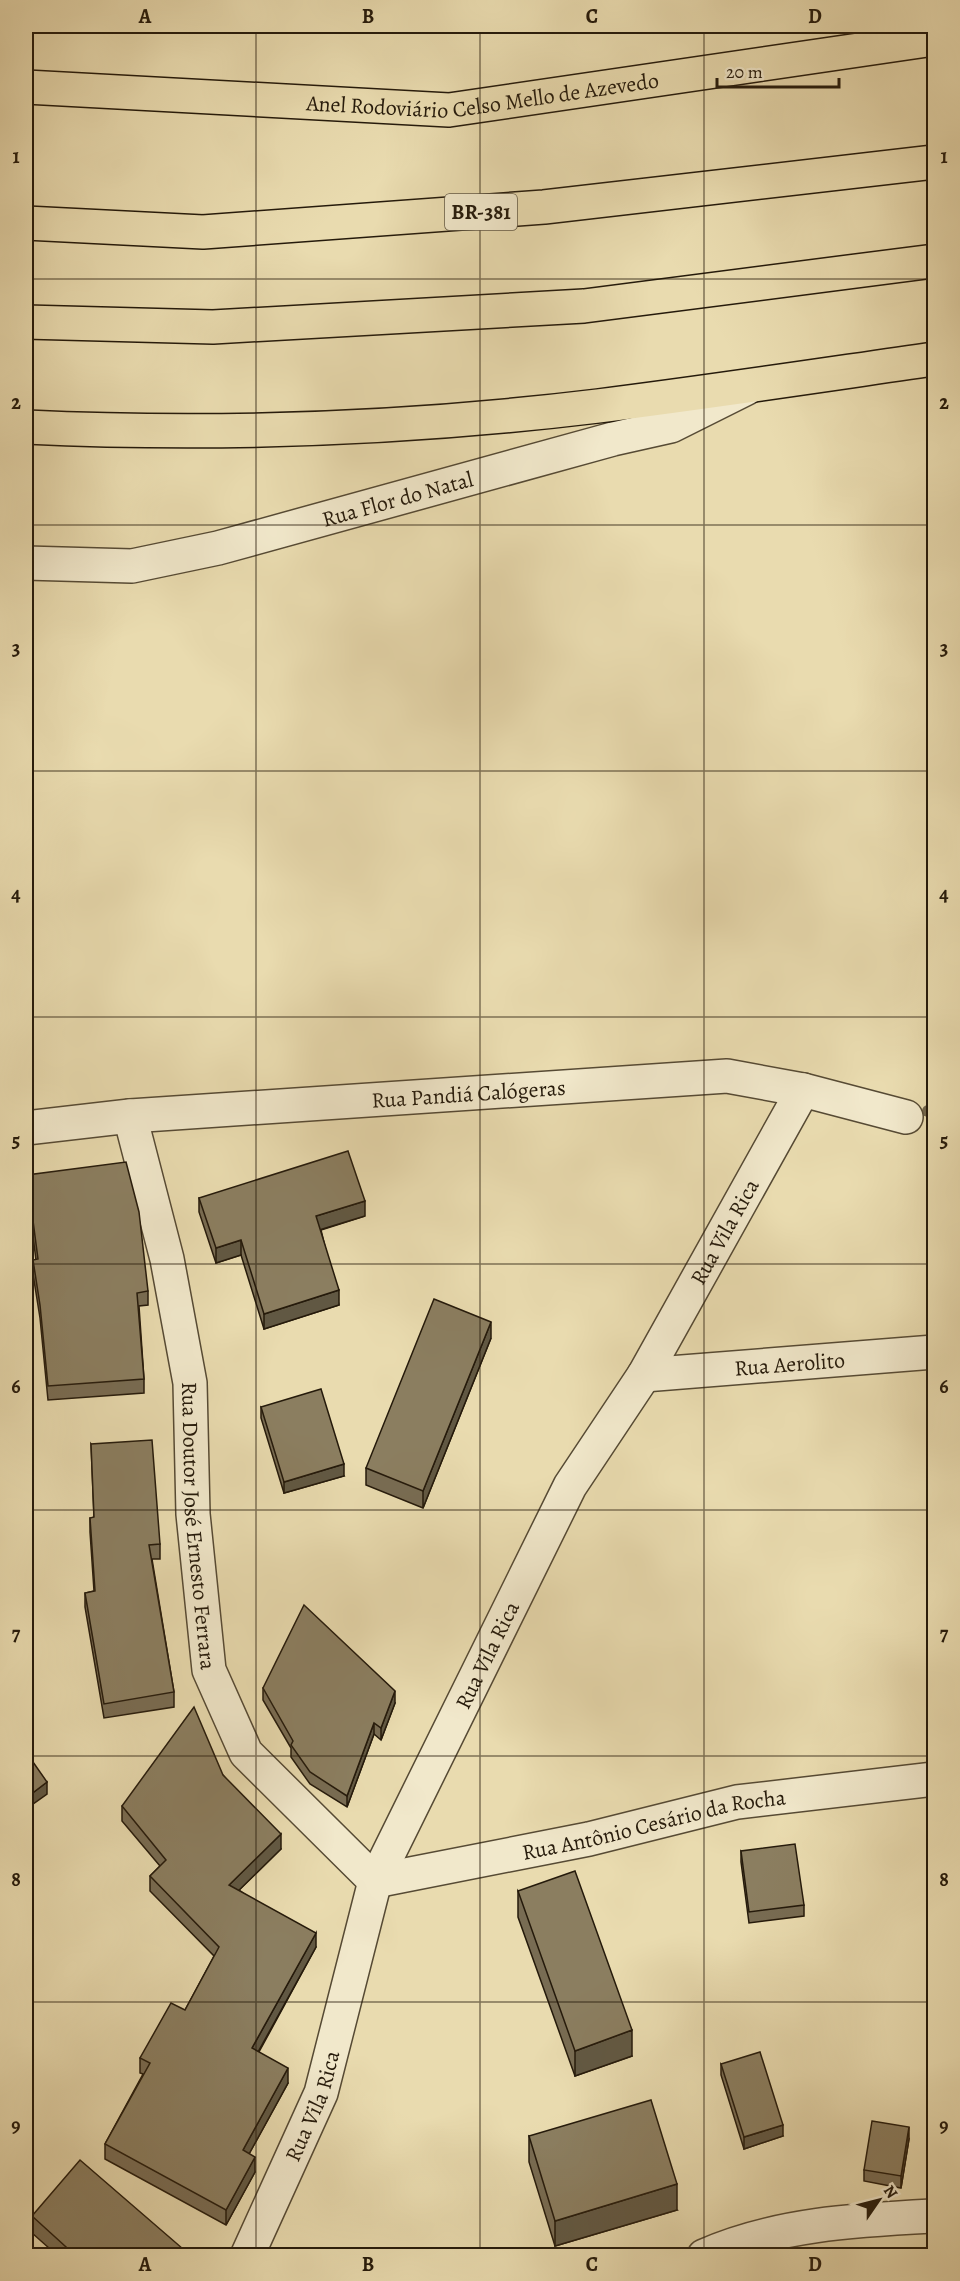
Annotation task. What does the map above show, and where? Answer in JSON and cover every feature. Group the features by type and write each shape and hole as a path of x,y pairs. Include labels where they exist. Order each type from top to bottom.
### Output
{"main road":[{"name":"Anel Rodoviário Celso Mello de Azevedo","path":"26,87 449,110 934,39"},
{"name":"BR-381","path":"26,224 203,232 544,207 934,162"},
{"path":"26,322 213,327 584,306 934,261"},
{"path":"26,427 255,431 440,421 597,406 934,359"}],"street":[{"name":"Rua Flor do Natal","path":"26,563 132,566 218,548 613,439 671,426 757,384"},
{"name":"Rua Pandiá Calógeras","path":"26,1128 130,1116 727,1076 803,1090 906,1117"},
{"name":"Rua Vila Rica","path":"247,2256 321,2093 375,1881 570,1486 644,1375 803,1090"},
{"name":"Rua Doutor José Ernesto Ferrara","path":"130,1116 167,1259 190,1383 193,1514 209,1670 246,1753 375,1881"},
{"name":"Rua Aerolito","path":"644,1375 934,1352"},
{"name":"Rua Antônio Cesário da Rocha","path":"375,1881 589,1839 737,1802 934,1779"},
{"path":"704,2256 738,2241 849,2220 934,2216"}],"building":[{"path":"348,1151 365,1201 316,1216 339,1290 264,1314 241,1240 216,1248 199,1198"},
{"path":"126,1162 139,1212 148,1291 137,1293 144,1379 48,1386 33,1260 38,1259 27,1175"},
{"path":"434,1299 491,1322 423,1491 366,1468"},
{"path":"321,1389 344,1464 284,1482 261,1407"},
{"path":"152,1440 160,1544 149,1545 174,1692 104,1704 85,1593 95,1591 90,1518 94,1517 91,1444"},
{"path":"304,1605 395,1691 381,1728 374,1723 347,1796 310,1772 291,1745 293,1741 263,1688"},
{"path":"194,1707 223,1775 281,1834 229,1885 316,1933 252,2048 288,2068 243,2150 255,2157 226,2210 105,2144 150,2063 140,2058 171,2003 185,2010 219,1947 150,1876 166,1860 122,1806"},
{"path":"26,1752 47,1782 26,1798"},
{"path":"795,1844 804,1905 749,1912 741,1851"},
{"path":"575,1871 632,2030 575,2051 518,1891"},
{"path":"760,2052 783,2125 744,2137 721,2064"},
{"path":"934,2082 934,2114 928,2113"},
{"path":"651,2100 677,2184 555,2221 529,2136"},
{"path":"872,2121 909,2127 901,2176 864,2170"},
{"path":"80,2160 190,2256 76,2256 32,2216"}],"waterway":[{"path":"928,1111 934,1111"}]}
